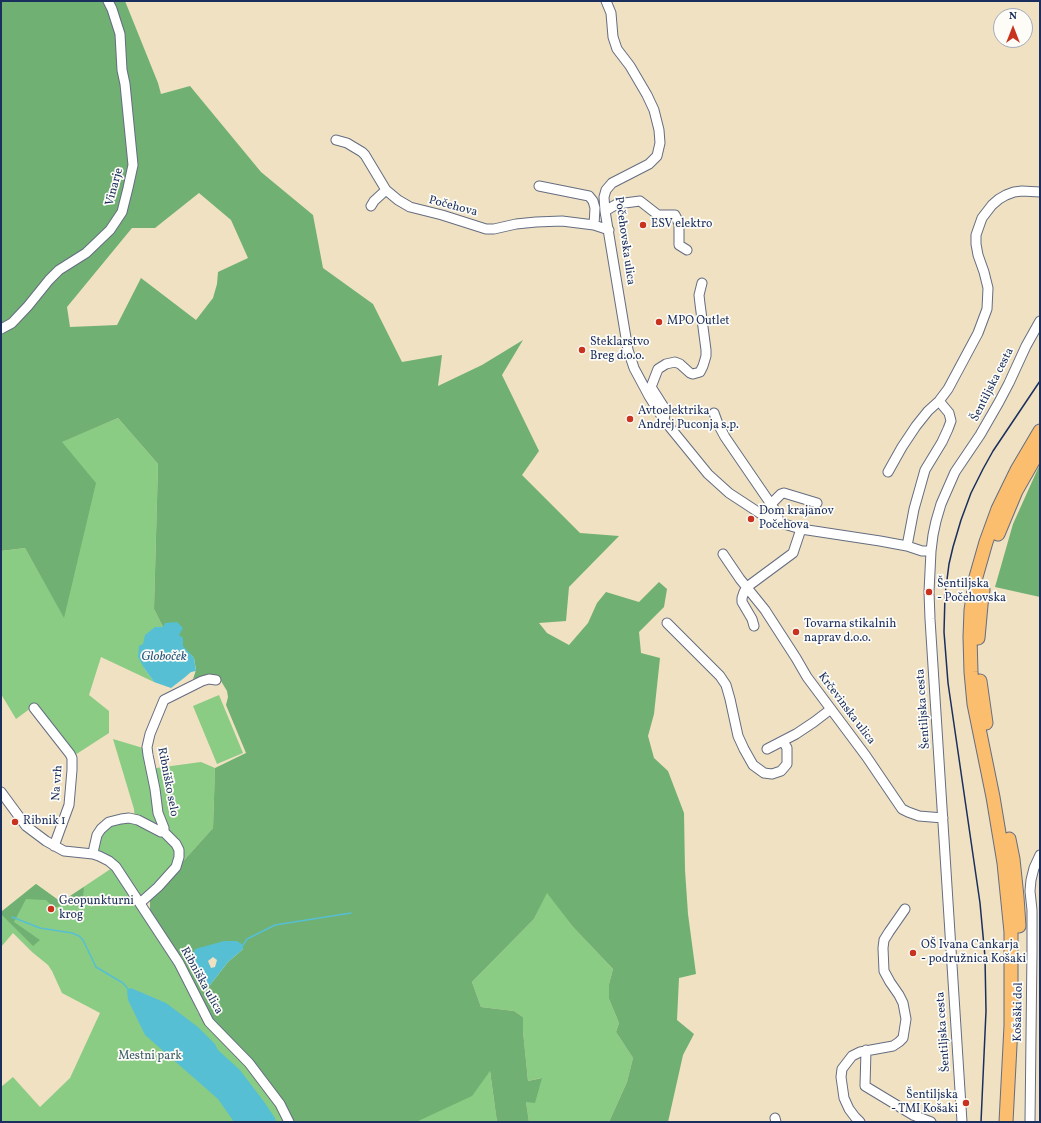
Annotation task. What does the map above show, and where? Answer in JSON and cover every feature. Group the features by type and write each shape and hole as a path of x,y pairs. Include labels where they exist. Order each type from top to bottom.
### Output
{"highway":[{"path":"1006,1122 1010,1026 1011,932 1004,863 993,797 974,704 971,672 970,630 971,610 976,577 986,542 998,509 1017,470 1040,431"},
{"path":"1015,1122 1020,979 1020,933 1013,859 984,711 978,660 978,634 985,578 993,548 1016,491 1040,449"}],"street":[{"name":"Vinarje","path":"1,329 12,323 59,270 86,253 110,230 122,212 133,164 125,84 122,70 120,34 108,1"},
{"name":"Počehovska ulica","path":"606,1 610,13 613,37 617,49 630,66 647,95 654,110 659,130 660,143 657,156 649,164 612,183 606,190 604,197 605,211 601,227 628,350 641,384 664,420 708,474 729,493 761,514 777,522 801,529 880,541 907,546 922,551 931,551"},
{"name":"Počehova","path":"336,140 347,142 362,152 386,190 394,198 410,208 442,215 486,229 494,229 516,224 562,221 601,227"},
{"path":"539,186 589,196 601,227"},
{"path":"371,206 374,201 386,190"},
{"path":"888,472 916,426 928,411 939,401 952,382 978,334 987,309 988,288 976,244 976,235 982,218 992,205 1006,195 1022,191 1040,192"},
{"path":"605,211 617,204 640,201 658,215 675,215 679,224 679,245 687,250"},
{"name":"Počehovska ulica","path":"664,420 665,409 651,387 658,369 666,364 675,362 693,374 700,372 706,356 699,295 702,283"},
{"name":"Šentiljska cesta","path":"962,1122 930,619 929,592 931,551 933,535 941,504 955,472 980,435 999,402 1026,346 1040,321"},
{"path":"907,546 912,514 925,470 942,442 951,421 949,413 939,401"},
{"path":"714,413 725,437 777,513 777,522"},
{"path":"771,504 784,493 817,503"},
{"path":"754,626 752,619 742,602 744,592 747,587 793,553 801,529"},
{"name":"Krčevinska ulica","path":"723,554 764,610 807,677 866,756 902,809 919,816 943,818"},
{"path":"667,623 720,676 726,685 738,736 754,765 764,774 772,774 781,771 787,764 787,748 783,740"},
{"name":"Ribniško selo","path":"164,832 164,828 158,813 148,755 147,747 150,734 164,700 202,681 209,679 216,680"},
{"name":"Na vrh","path":"34,708 72,758 69,805 54,846"},
{"path":"767,749 796,734 830,709"},
{"name":"Ribniška ulica","path":"1,792 26,826 54,846 64,851 93,854 109,861 116,867 181,967 209,1022 249,1063 280,1104 289,1122"},
{"path":"93,854 97,835 101,829 109,822 129,818 138,820 161,832 164,832 176,844 179,850 176,867 158,887 140,903"},
{"name":"Košaški dol","path":"1030,1122 1032,950 1030,885 1034,868 1040,856"},
{"path":"860,1122 849,1109 844,1098 841,1077 842,1070 852,1056 866,1050 893,1046 903,1038 906,1019 903,1003 884,971 882,948 884,940 905,909"},
{"path":"866,1050 865,1086 913,1115 932,1122"},
{"path":"1030,1072 1040,1070"}],"green space":[{"path":"1,1 125,1 161,94 190,86 261,172 313,215 323,268 373,304 402,362 442,355 438,386 482,365 523,340 502,375 539,451 522,475 580,533 619,536 569,587 566,621 539,623 547,633 569,645 588,623 597,603 606,592 639,602 659,582 667,589 664,607 639,632 641,653 660,658 654,714 648,736 654,758 668,771 684,813 685,870 688,914 696,974 679,978 677,1020 694,1034 683,1055 668,1122 609,1122 627,1082 633,1058 616,1032 619,1023 609,999 609,984 613,969 573,927 547,893 534,919 472,982 481,1007 514,1011 523,1017 528,1081 542,1078 535,1103 526,1102 529,1122 497,1122 490,1071 472,1096 416,1122 292,1122 209,1020 177,951 150,912 150,898 213,828 215,768 246,753 226,705 228,697 227,691 218,676 207,675 193,679 196,670 194,658 163,627 154,609 158,464 118,418 62,442 96,483 64,618 25,548 1,551","holes":["199,193 231,220 248,258 218,272 217,284 213,298 196,320 141,278 117,325 70,327 67,307 132,228 155,228","195,949 243,949 228,962 210,985"]},
{"path":"118,418 158,464 154,609 163,627 144,668 154,682 101,657 89,695 109,711 109,733 75,755 35,705 16,719 1,694 1,551 25,548 64,617 61,442"},
{"path":"1040,464 1040,597 995,587 1013,524"},
{"path":"219,695 243,753 217,764 193,706"},
{"path":"113,739 143,748 149,769 201,762 215,768 213,828 150,898 139,896 99,852 98,843 107,826 135,821 134,809"},
{"name":"Mestni park","path":"112,868 184,979 198,1013 214,1032 239,1055 280,1109 285,1122 1,1122 1,1087 13,1077 40,1107 70,1078 100,1013 62,993 48,965 32,952 13,933 1,947 1,912 36,884 61,902"},
{"path":"36,884 61,902 84,887 82,908 67,903 54,908 46,900 26,899 14,922 40,940 33,946 1,914 1,912"},
{"path":"547,892 573,927 613,969 609,984 609,999 619,1023 616,1032 633,1058 627,1082 609,1122 529,1122 526,1102 541,1078 528,1081 523,1017 514,1011 481,1007 472,982 534,919"},
{"path":"490,1071 497,1122 416,1122 418,1120"}],"water":[{"name":"Globoček","path":"177,622 183,628 179,635 183,638 183,646 194,658 196,671 191,672 171,688 154,682 138,657 139,646 143,644 145,635 155,627 163,627 165,623"},
{"path":"224,941 237,941 243,945 243,949 228,962 210,985 205,985 191,959 195,949","holes":["213,957 217,960 215,967 211,968 208,961"]},
{"path":"131,988 166,1003 198,1027 215,1044 218,1050 240,1070 265,1103 276,1122 234,1122 218,1099 145,1035 128,1000 127,990"}],"waterway":[{"path":"243,945 247,939 275,925 351,913"},
{"path":"12,917 40,928 72,933 79,936 83,940 96,967 123,983 128,989"}],"railway":[{"path":"981,1122 986,1011 985,957 980,903 948,683 944,632 945,595 953,547 971,493 993,451 1040,381"}],"place":[{"name":"ESV elektro","path":"643,225"},
{"name":"MPO Outlet","path":"659,322"},
{"name":"Steklarstvo Breg d.o.o.","path":"582,350"},
{"name":"Avtoelektrika Andrej Puconja s.p.","path":"630,419"},
{"name":"Dom krajanov Počehova","path":"751,519"},
{"name":"Šentiljska - Počehovska","path":"929,592"},
{"name":"Tovarna stikalnih naprav d.o.o.","path":"796,632"},
{"name":"Ribnik 1","path":"15,822"},
{"name":"Geopunkturni krog","path":"51,909"},
{"name":"OŠ Ivana Cankarja - podružnica Košaki","path":"913,953"},
{"name":"Šentiljska - TMI Košaki","path":"966,1103"}]}
